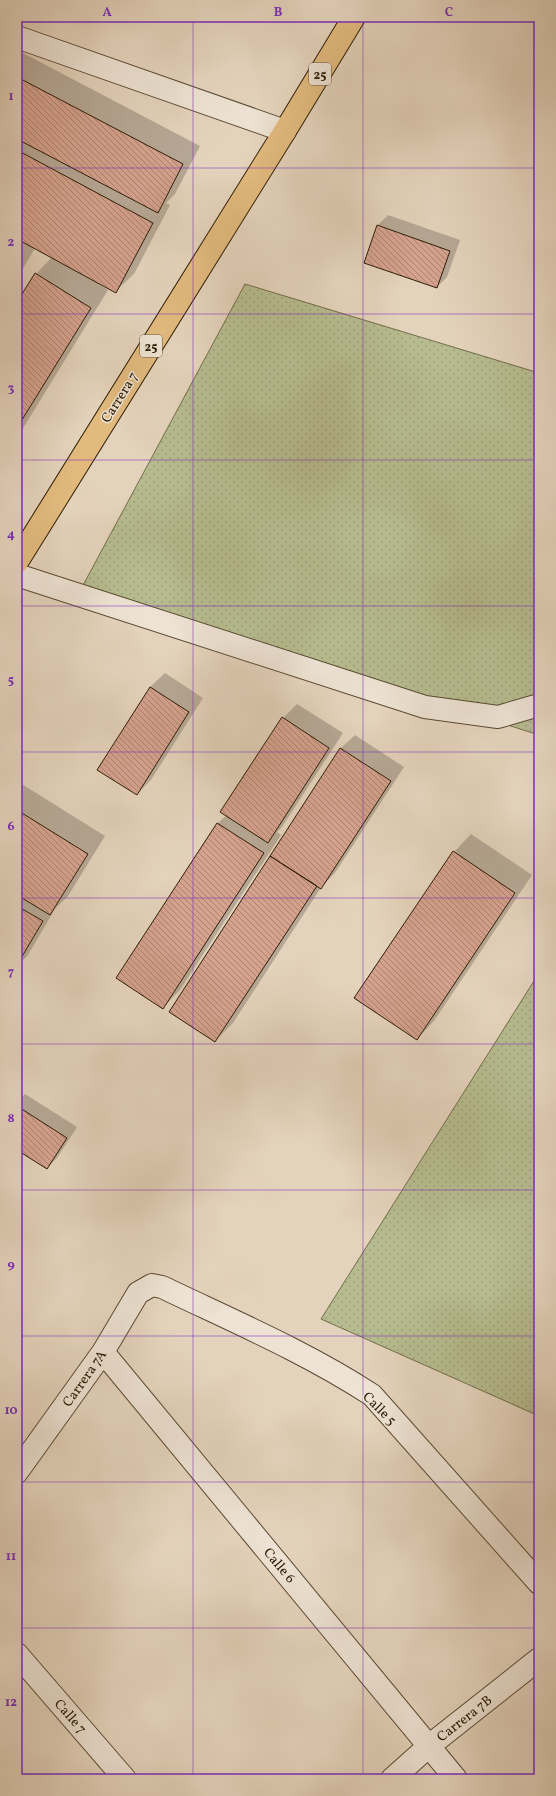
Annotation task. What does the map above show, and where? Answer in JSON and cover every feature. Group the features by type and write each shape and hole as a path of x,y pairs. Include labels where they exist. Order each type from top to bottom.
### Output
{"highway":[{"name":"25","path":"285,131 354,17"},
{"name":"Carrera 7","path":"17,562 285,131"}],"street":[{"path":"17,38 285,131"},
{"path":"17,575 425,706 498,716 539,705"},
{"name":"Carrera 7A","path":"17,1472 103,1352 138,1293 152,1285"},
{"name":"Calle 5","path":"152,1285 162,1287 313,1360 372,1395 539,1583"},
{"name":"Calle 6","path":"103,1352 456,1779"},
{"name":"Calle 7","path":"17,1654 125,1779"},
{"name":"Carrera 7B","path":"392,1779 429,1746 539,1659"}],"green space":[{"path":"245,284 539,373 539,735 81,589"},
{"path":"539,973 539,1416 321,1319"}],"building":[{"path":"17,77 183,164 158,213 17,139"},
{"path":"17,150 153,223 116,293 17,239"},
{"path":"377,225 450,251 437,288 364,263"},
{"path":"35,273 91,308 17,428 17,302"},
{"path":"150,687 189,712 137,795 97,770"},
{"path":"282,717 329,748 268,843 220,812"},
{"path":"340,748 391,781 321,889 270,856"},
{"path":"17,810 88,854 50,915 17,895"},
{"path":"217,823 264,853 163,1009 116,978"},
{"path":"453,851 515,893 417,1040 354,998"},
{"path":"270,856 317,886 215,1042 169,1012"},
{"path":"17,906 43,921 17,965"},
{"path":"17,1106 67,1138 47,1169 17,1150"}]}
